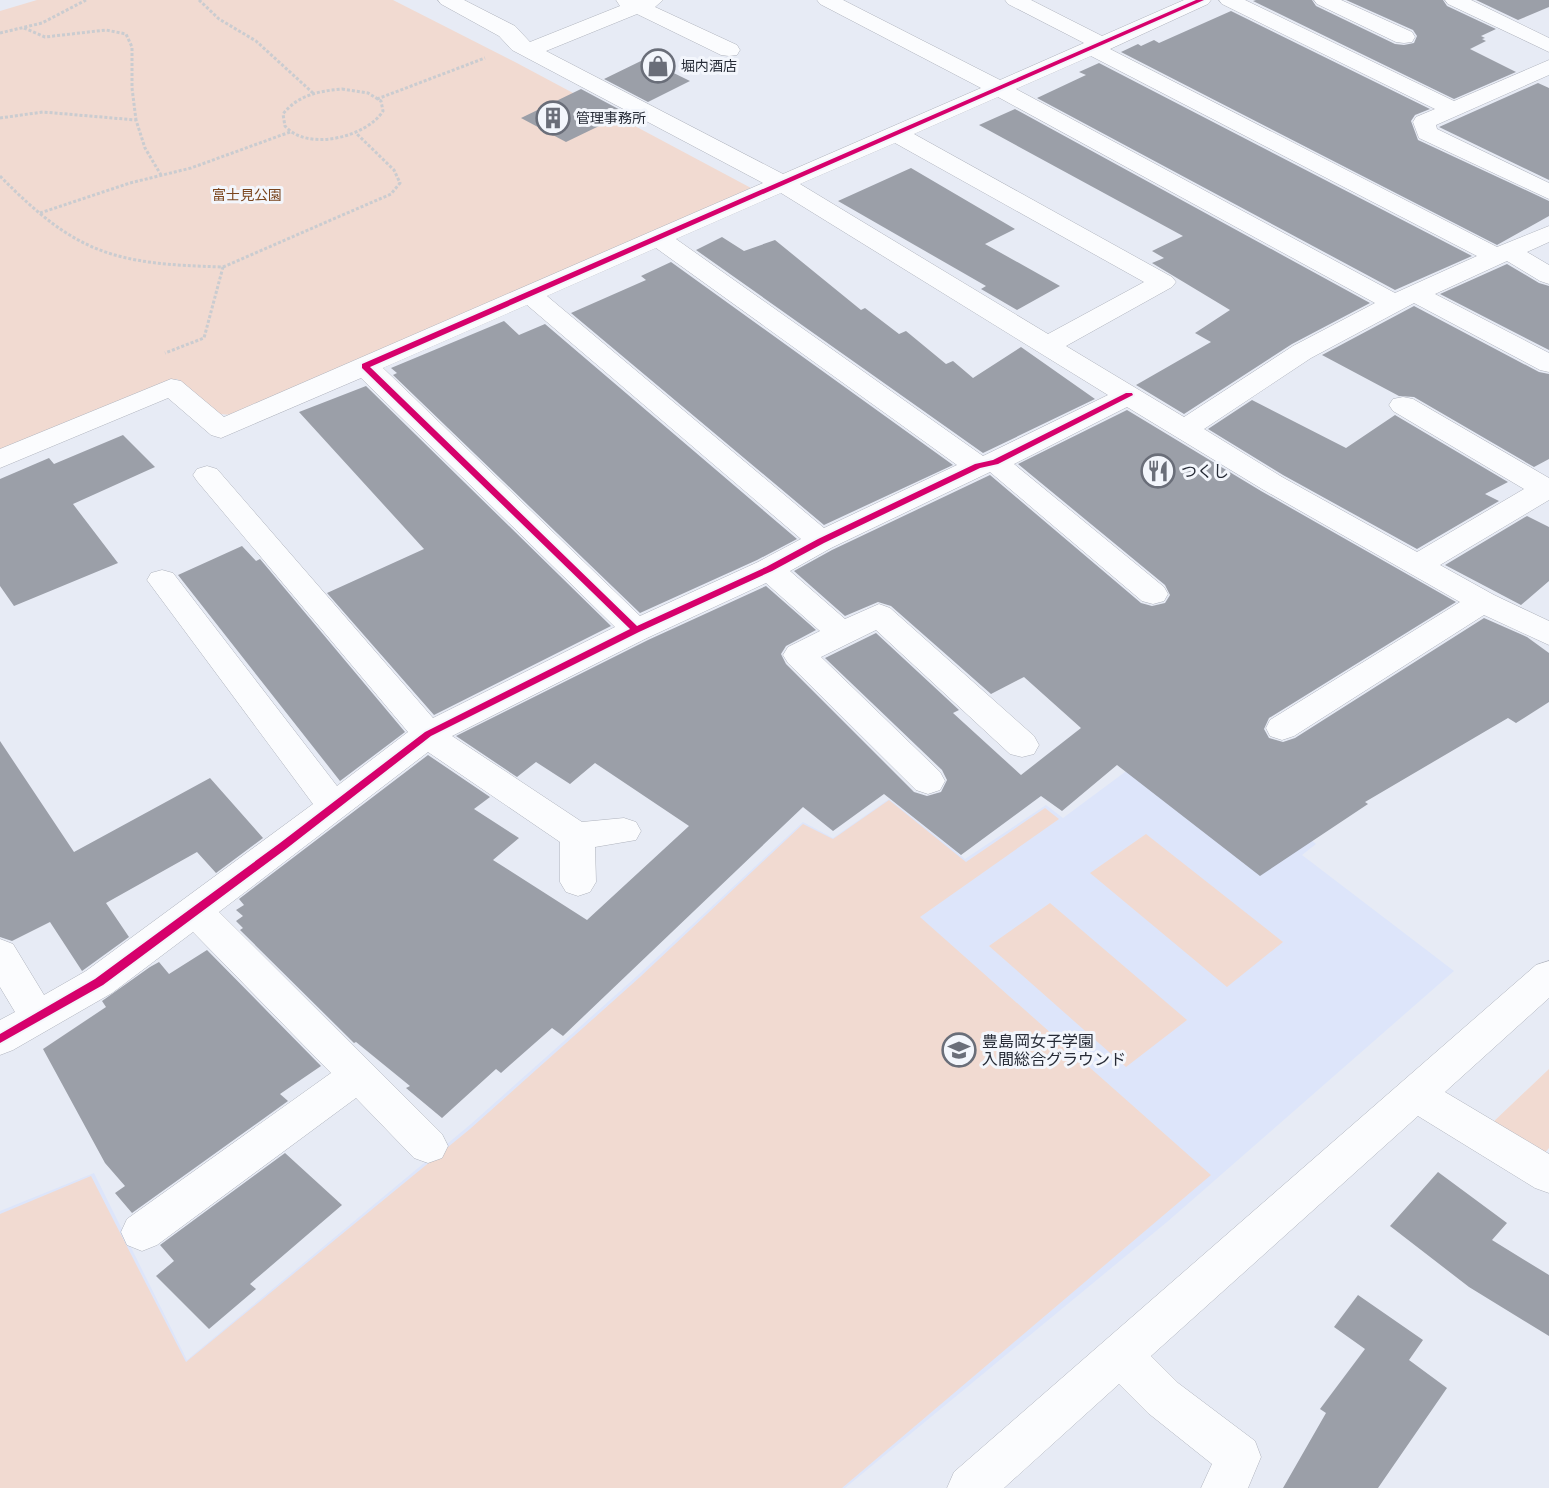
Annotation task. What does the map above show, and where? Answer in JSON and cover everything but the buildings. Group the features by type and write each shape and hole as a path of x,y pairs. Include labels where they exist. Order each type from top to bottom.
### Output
{"street":[{"path":"448,0 507,31 524,48 783,184 1184,430 1416,566 1549,634"},
{"path":"827,0 1405,298 1549,364"},
{"path":"1015,0 1097,46 1501,254 1549,276"},
{"path":"0,459 171,387 221,429 1201,0"},
{"path":"1229,0 1451,108"},
{"path":"1324,0 1404,37"},
{"path":"1455,0 1549,46"},
{"path":"524,48 638,2 729,50"},
{"path":"1149,5 1170,14"},
{"path":"1527,35 1549,26"},
{"path":"1549,67 1451,108 1424,122 1427,133 1549,192"},
{"path":"896,134 1163,282 1048,345"},
{"path":"1184,430 1302,352 1405,298 1549,233"},
{"path":"659,238 986,464 1153,594"},
{"path":"530,294 821,541"},
{"path":"365,366 636,630"},
{"path":"0,1039 99,982 428,734 636,630 769,569 821,541 1129,395"},
{"path":"1403,405 1547,488 1416,566"},
{"path":"207,475 428,734 446,749 577,836 624,831"},
{"path":"769,569 841,633"},
{"path":"162,580 334,807"},
{"path":"1282,728 1483,602"},
{"path":"928,781 799,655 879,615 1022,745"},
{"path":"577,836 578,882"},
{"path":"195,911 428,1146"},
{"path":"0,954 38,1018"},
{"path":"970,1488 1549,976"},
{"path":"142,1232 358,1075"},
{"path":"1414,1093 1549,1175"},
{"path":"1121,1356 1163,1398 1239,1457 1224,1488"}],"path":[{"path":"0,33 56,17 86,0"},
{"path":"199,0 219,19 256,41 313,93"},
{"path":"24,28 43,37 57,38 102,30 124,31 129,35 132,44 135,120 145,148 161,175"},
{"path":"377,99 524,48"},
{"path":"40,213 130,183 191,168 290,132 313,139 357,134 379,121 384,113 383,105 377,99 356,90 327,90 313,93 293,102 283,114 282,120 290,132"},
{"path":"0,118 43,112 135,120"},
{"path":"0,176 64,233 102,253 174,266 223,267 396,190 400,183 394,170 357,134"},
{"path":"161,355 204,338 223,267"}],"shaded area":[{"name":"豊島岡女子学園 入間総合グラウンド","path":"1179,732 1316,844 1302,855 1454,971 1167,1222 845,1488 0,1488 0,1211 94,1173 187,1360 471,1124 637,976 803,822 833,838 889,799 965,859 1046,805 1063,818"}],"green space":[{"name":"富士見公園","path":"37,0 393,0 515,62 751,188 233,415 220,414 177,379 0,451 0,11"},
{"name":"豊島岡女子学園 入間総合グラウンド","path":"889,800 966,862 1045,808 1059,819 920,917 1211,1175 842,1488 0,1488 0,1214 91,1176 186,1362 470,1129 640,977 803,824 833,839"},
{"path":"1146,834 1283,942 1227,987 1090,873"},
{"path":"1050,903 1187,1020 1126,1067 989,946"},
{"path":"1549,1069 1549,1148 1543,1155 1490,1125"}],"cycle path":[{"path":"636,630 365,366 1201,0"},
{"path":"0,1039 99,982 283,846 428,734 636,630 769,569 821,541 978,466 995,462 1129,395"}],"place":[{"name":"堀内酒店","path":"658,66"},
{"name":"管理事務所","path":"553,118"},
{"name":"つくし","path":"1158,471"},
{"name":"豊島岡女子学園 入間総合グラウンド","path":"959,1050"}]}
